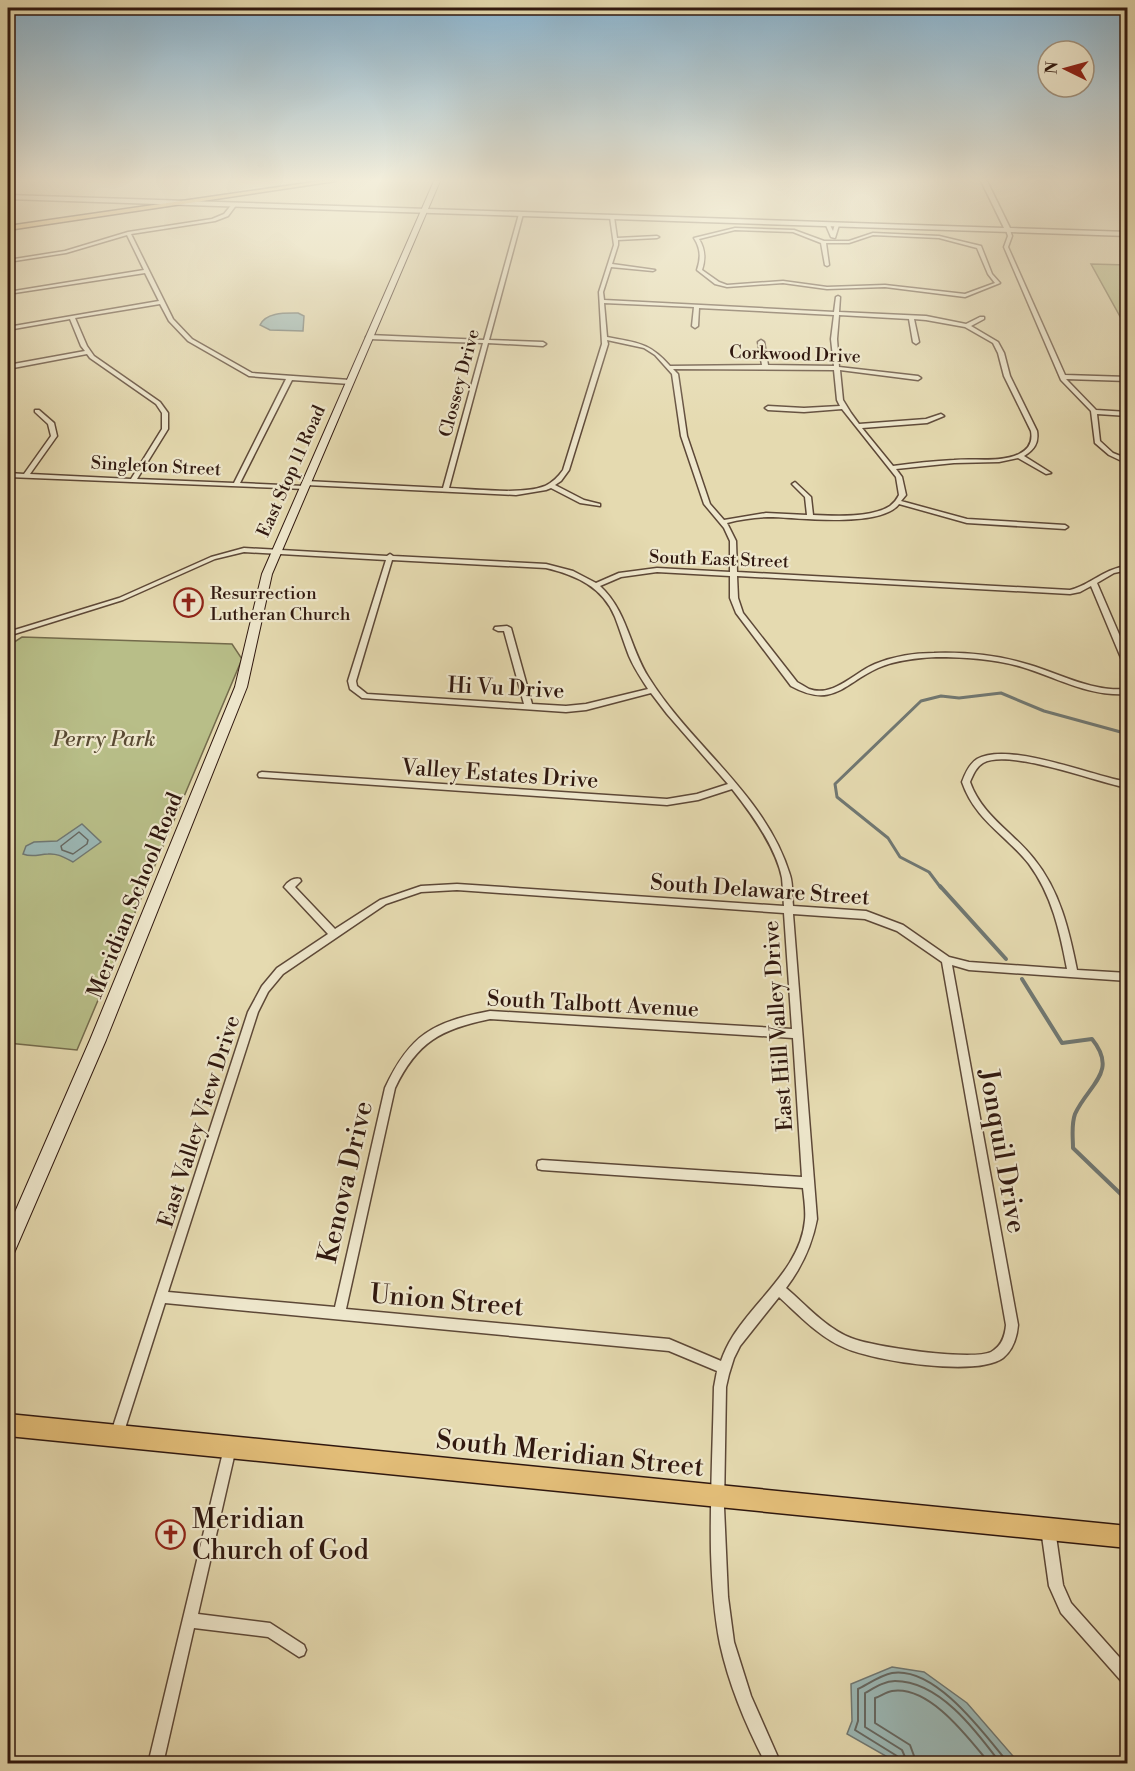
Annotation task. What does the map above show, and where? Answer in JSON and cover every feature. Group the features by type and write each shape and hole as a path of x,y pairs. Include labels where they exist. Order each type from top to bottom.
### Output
{"main road":[{"name":"East Stop 11 Road","path":"277,550 400,264"},
{"name":"Meridian School Road","path":"8,1247 89,1061 241,687 262,593 277,550"},
{"name":"South Meridian Street","path":"8,1425 1128,1537"}],"street":[{"path":"144,264 174,324 185,336 240,371 261,378 350,382"},
{"name":"Clossey Drive","path":"445,490 507,264"},
{"path":"702,264 699,269 717,284 731,286 785,282 827,288 887,286 965,296 998,282 990,274 986,264"},
{"path":"1013,264 1063,377 1095,412 1096,439 1105,450 1128,462"},
{"path":"598,504 582,502 551,485 566,470 573,441 602,356 605,338 602,283 609,265 653,270"},
{"path":"8,293 147,271"},
{"path":"722,522 759,515 864,517 885,511 897,502 903,488 892,468 844,407 839,394 834,339 838,297"},
{"path":"602,301 911,317 967,326 986,336 999,348 1007,376 1034,431 1036,438 1033,445 1019,456 892,468"},
{"path":"8,328 162,302"},
{"path":"695,326 697,306"},
{"path":"72,317 87,352 158,403 165,413 165,429 134,480"},
{"path":"911,317 916,342"},
{"path":"967,326 982,318"},
{"path":"369,337 543,344"},
{"path":"605,338 646,347 671,367 678,384 679,416 684,436 707,504 722,522 733,541 734,598 740,613 794,684 803,690 818,694 830,693 870,669 900,659 959,655 998,659 1027,666 1102,692 1128,691"},
{"path":"761,342 765,366"},
{"path":"8,367 87,352"},
{"name":"Corkwood Drive","path":"671,367 836,368 918,378"},
{"path":"1063,377 1128,380"},
{"path":"236,485 289,379"},
{"path":"768,408 809,410 844,407"},
{"path":"26,476 54,436 51,423 37,411"},
{"path":"1095,412 1128,414"},
{"path":"859,426 927,421 941,416"},
{"path":"1019,456 1048,473"},
{"name":"Singleton Street","path":"8,475 236,485 519,493 551,485"},
{"path":"795,484 808,497 810,517"},
{"path":"897,502 967,521 1065,527"},
{"name":"East Stop 11 Road","path":"8,634 121,599 223,555 251,550 277,550"},
{"path":"277,550 546,566 579,576 595,586"},
{"name":"Hi Vu Drive","path":"390,556 352,681 357,692 373,698 529,707 586,707 652,690"},
{"name":"South East Street","path":"595,586 619,575 644,571 1070,592 1084,589 1111,570 1128,568"},
{"path":"1094,582 1128,665"},
{"name":"East Hill Valley Drive","path":"595,586 613,604 633,656 652,690 764,823 778,850 786,877 811,1219 809,1238 798,1262 739,1337 724,1368 720,1387 719,1571 724,1628 746,1704 774,1764"},
{"path":"498,629 507,628 529,707"},
{"path":"1073,973 1058,907 1048,886 1028,856 977,805 966,782 971,769 983,760 996,756 1024,759 1095,779 1128,785"},
{"name":"Valley Estates Drive","path":"261,775 667,802 698,797 733,785"},
{"path":"297,881 289,887 334,933"},
{"name":"South Delaware Street","path":"412,891 456,887 880,918 900,928 946,960 969,966 1128,977"},
{"name":"East Valley View Drive","path":"116,1436 254,1012 265,989 280,971 334,933 383,902 412,891"},
{"name":"Jonquil Drive","path":"778,1289 830,1333 848,1343 871,1351 968,1361 988,1359 1005,1349 1011,1338 1012,1325 946,960"},
{"name":"South Talbott Avenue","path":"402,1062 421,1041 442,1027 461,1020 490,1015 798,1034"},
{"name":"Kenova Drive","path":"339,1314 390,1088 402,1062"},
{"path":"542,1165 808,1183"},
{"name":"Union Street","path":"161,1297 669,1345 724,1368"},
{"path":"155,1764 230,1448"},
{"path":"1048,1529 1056,1586 1066,1608 1128,1678"},
{"path":"190,1620 270,1630 299,1650"}],"green space":[{"path":"1091,264 1127,265 1127,329"},
{"name":"Perry Park","path":"22,637 232,644 242,659 77,1050 8,1043 8,646"}],"water":[{"path":"298,313 304,316 303,331 270,330 260,325 271,315"},
{"path":"82,824 101,842 73,862 55,854 33,856 23,854 26,846 34,842 57,841"},
{"path":"892,1667 924,1672 967,1703 1013,1756 1015,1763 898,1763 847,1734 852,1721 851,1684"}],"waterway":[{"path":"941,888 929,872 900,857 888,838 837,797 835,784 921,701 941,696 959,698 1001,693 1044,711 1128,734"},
{"path":"940,886 1006,959"},
{"path":"1022,979 1062,1043 1092,1039 1100,1051 1103,1061 1102,1070 1075,1114 1073,1148 1128,1201"}],"place":[{"name":"Resurrection Lutheran Church","path":"189,603"},
{"name":"Meridian Church of God","path":"171,1535"}]}
